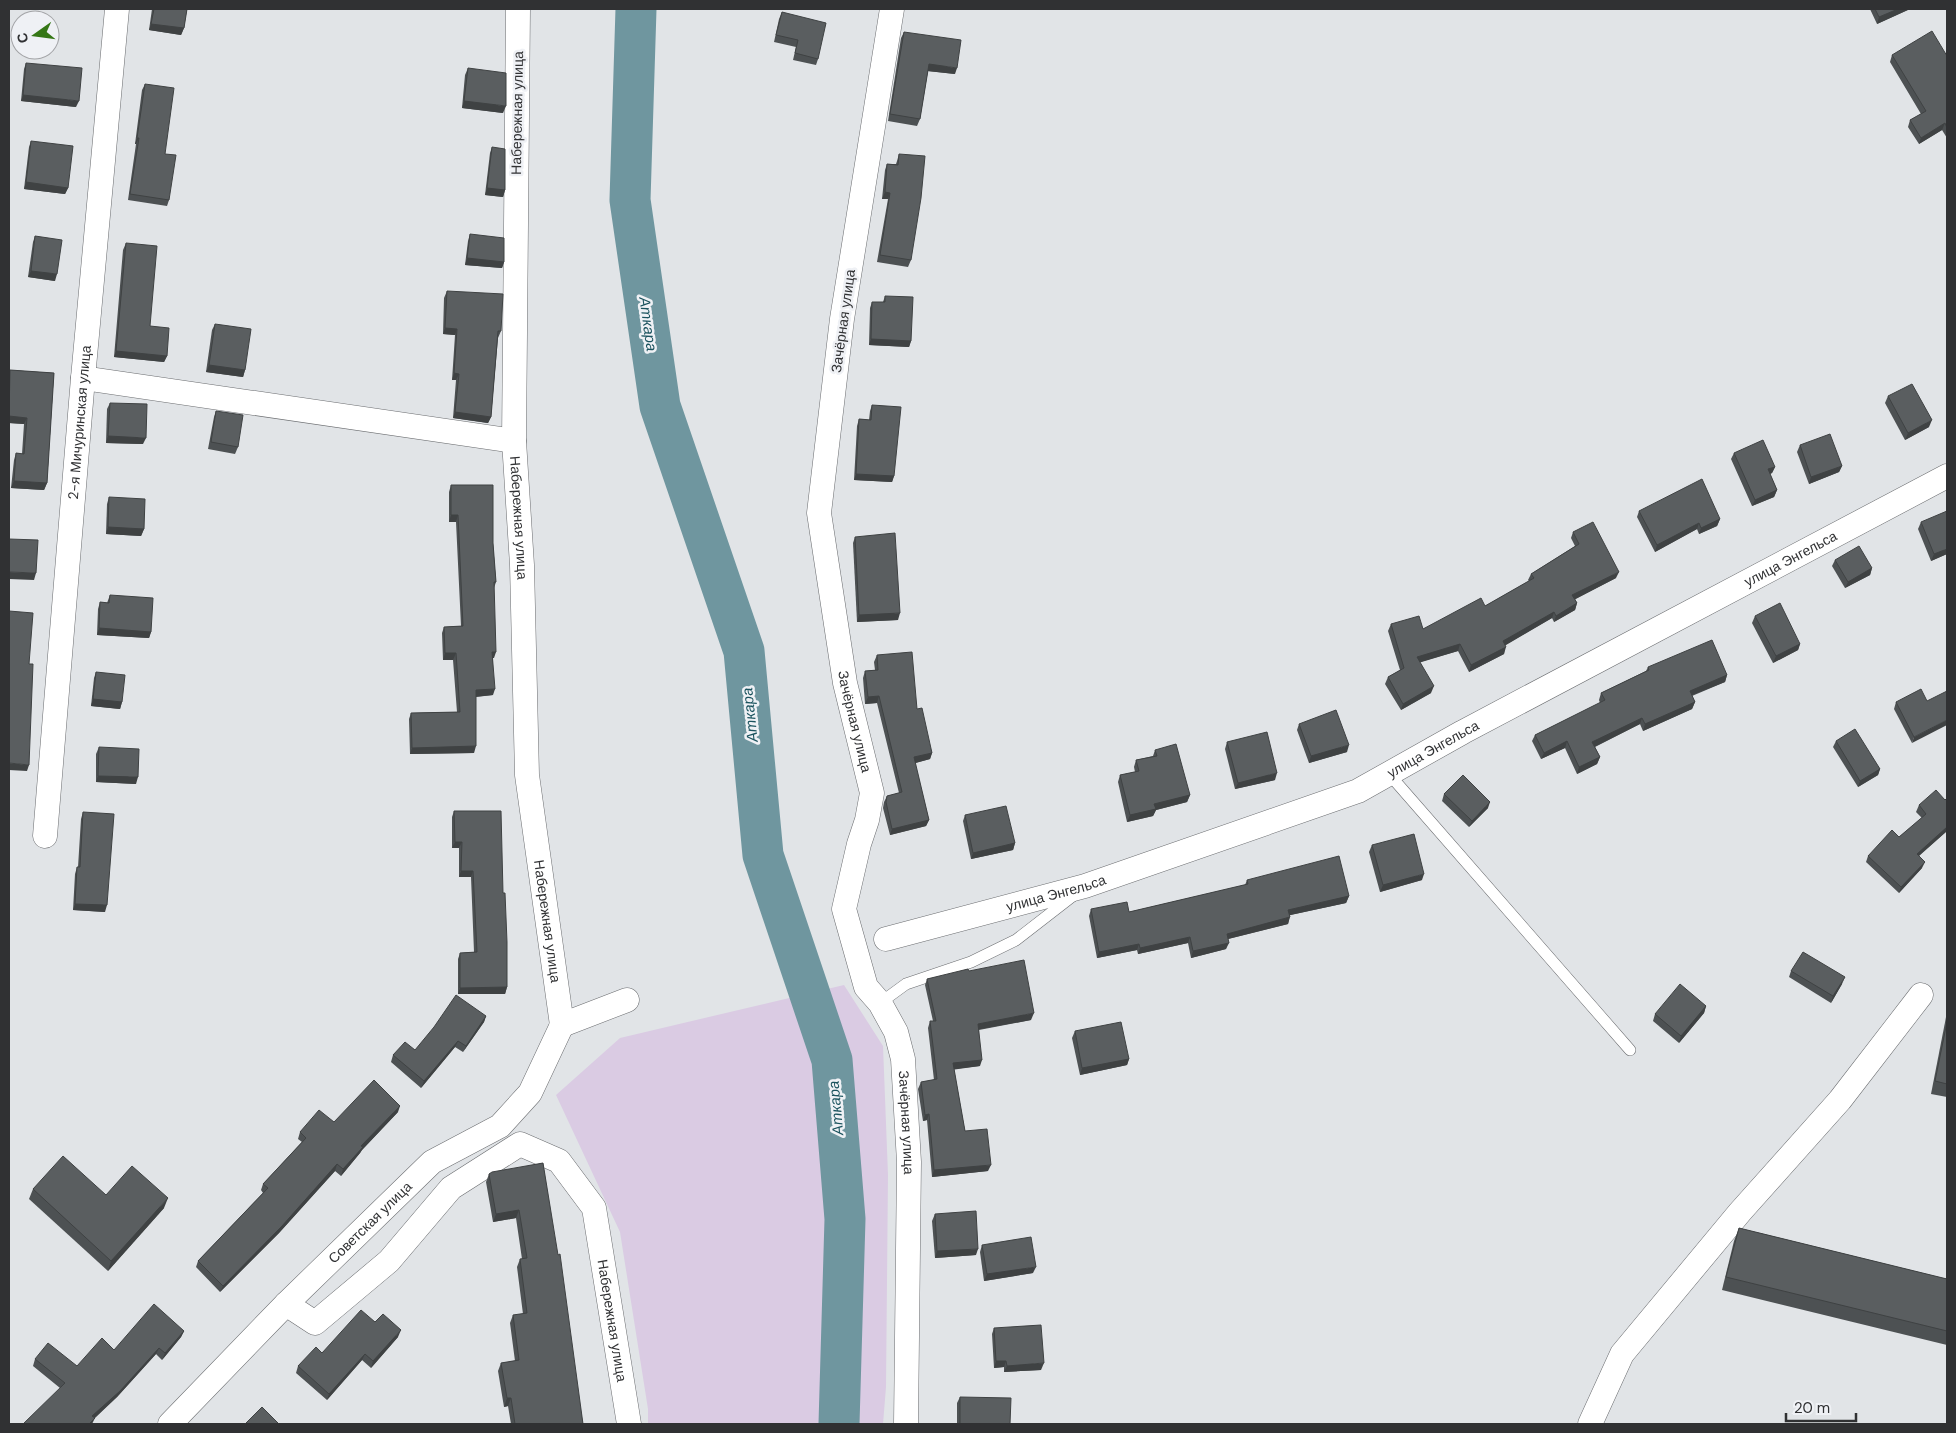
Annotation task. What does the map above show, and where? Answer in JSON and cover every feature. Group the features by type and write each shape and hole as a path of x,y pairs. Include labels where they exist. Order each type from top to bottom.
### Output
{"street":[{"name":"2-я Мичуринская улица","path":"45,836 83,378 117,9"},
{"name":"Набережная улица","path":"518,9 514,442 522,565 526,776 562,1025"},
{"name":"Зачёрная улица","path":"892,9 842,319 819,513 845,683 872,793 868,820 859,844 844,909 866,987 880,1003 896,1032 903,1059 909,1162 906,1424"},
{"path":"83,378 514,442"},
{"name":"улица Энгельса","path":"886,939 1085,886 1358,791 1463,732 1947,476"},
{"path":"1590,1424 1622,1354 1740,1212 1840,1100 1921,995"},
{"path":"562,1025 627,1000"},
{"name":"Советская улица","path":"170,1424 286,1304 432,1162 500,1126 530,1093 562,1025"},
{"name":"Набережная улица","path":"286,1304 315,1323 389,1261 451,1188 520,1144 559,1161 594,1208 629,1424"}],"lane":[{"path":"1389,774 1630,1050"},
{"path":"880,1003 906,984 971,962 1016,940 1085,886"}],"shaded area":[{"path":"844,985 883,1046 888,1175 886,1387 883,1424 648,1424 648,1409 620,1232 556,1095 620,1038"}],"building":[{"path":"154,9 187,9 184,28 151,24"},
{"path":"1875,9 1898,9 1879,17"},
{"path":"782,12 826,23 818,59 795,53 798,40 776,35"},
{"path":"1932,31 1947,56 1947,128 1945,123 1921,138 1910,120 1926,111 1892,55"},
{"path":"904,32 961,40 957,68 929,64 920,119 890,114"},
{"path":"26,63 82,68 79,101 23,95"},
{"path":"468,68 506,73 506,106 464,101"},
{"path":"145,84 174,88 165,154 176,155 169,200 130,194"},
{"path":"31,141 73,146 68,188 26,182"},
{"path":"492,147 505,149 505,190 487,188"},
{"path":"899,154 925,156 921,198 911,260 880,255 890,193 885,192 887,164 898,165"},
{"path":"470,234 504,238 504,262 467,258"},
{"path":"35,236 62,240 57,274 31,271"},
{"path":"126,243 157,246 150,326 169,328 167,356 116,351"},
{"path":"447,291 503,294 501,331 498,331 491,417 455,412 459,374 454,373 457,329 445,328"},
{"path":"885,296 913,297 911,341 871,339 872,302 885,302"},
{"path":"215,324 251,329 245,370 209,365"},
{"path":"10,370 54,373 47,483 14,481 16,453 24,454 27,418 9,416"},
{"path":"1912,384 1932,420 1908,433 1888,396"},
{"path":"110,403 147,404 146,438 108,436"},
{"path":"872,405 901,407 894,476 856,474 859,419 871,420"},
{"path":"216,411 243,415 238,447 211,442"},
{"path":"1830,434 1842,466 1811,477 1800,445"},
{"path":"1763,440 1775,467 1768,469 1777,490 1755,500 1734,453"},
{"path":"1702,479 1720,519 1701,528 1699,523 1657,545 1639,511"},
{"path":"451,485 493,485 496,652 492,652 495,689 476,690 476,746 412,748 411,713 460,712 456,653 445,653 444,627 463,626 458,515 451,515"},
{"path":"109,497 145,499 144,529 108,527"},
{"path":"1947,511 1947,549 1934,554 1921,522"},
{"path":"1593,522 1619,572 1572,595 1577,603 1556,616 1554,612 1503,641 1506,647 1471,665 1460,644 1417,657 1434,686 1403,704 1388,677 1404,668 1391,624 1419,616 1423,629 1481,598 1485,606 1534,578 1531,574 1579,544 1573,532"},
{"path":"895,533 900,613 859,615 855,537"},
{"path":"9,539 38,540 36,573 9,572"},
{"path":"1859,546 1872,568 1848,582 1835,560"},
{"path":"110,595 153,598 151,632 99,628 100,602 109,603"},
{"path":"1780,603 1800,644 1776,656 1755,616"},
{"path":"9,611 33,613 29,664 33,664 29,765 9,763"},
{"path":"1712,640 1727,675 1690,691 1695,702 1645,724 1642,718 1592,742 1600,757 1579,767 1567,741 1544,753 1535,735 1605,700 1601,693 1649,670 1648,667"},
{"path":"912,652 917,709 922,708 932,753 914,757 929,820 892,829 886,802 887,796 902,792 879,696 868,697 865,671 878,670 877,655"},
{"path":"96,672 125,675 122,702 93,699"},
{"path":"1921,689 1927,701 1947,691 1947,720 1914,737 1896,702"},
{"path":"1336,710 1349,745 1311,756 1299,724"},
{"path":"1855,729 1880,769 1860,781 1836,741"},
{"path":"1267,732 1277,773 1238,783 1227,742"},
{"path":"1176,744 1190,795 1154,804 1156,809 1130,815 1120,775 1139,771 1136,760 1157,756 1155,750"},
{"path":"99,747 139,749 138,777 98,776"},
{"path":"1463,775 1490,802 1472,821 1444,794"},
{"path":"1936,790 1945,800 1947,798 1947,827 1917,854 1925,862 1901,887 1868,856 1892,830 1899,837 1926,814 1919,805"},
{"path":"1006,806 1015,843 973,853 965,815"},
{"path":"454,811 501,811 503,893 505,893 507,942 507,987 460,988 460,953 477,952 473,871 461,871 462,842 455,842"},
{"path":"83,812 114,814 107,905 75,904 77,867 80,867"},
{"path":"1414,834 1424,874 1383,885 1372,845"},
{"path":"1339,856 1349,896 1288,910 1290,917 1227,934 1229,943 1193,951 1190,937 1140,948 1139,944 1099,952 1091,909 1127,902 1129,912 1248,884 1247,880"},
{"path":"1803,952 1845,977 1833,996 1791,971"},
{"path":"1024,960 1034,1013 978,1024 982,1060 953,1063 965,1131 987,1129 991,1165 934,1170 929,1114 925,1115 921,1082 937,1079 930,1021 936,1021 927,979 968,969 969,971"},
{"path":"1680,984 1706,1006 1681,1036 1655,1014"},
{"path":"456,995 486,1016 466,1046 458,1041 424,1081 393,1055 405,1042 415,1050"},
{"path":"1121,1022 1129,1059 1082,1068 1075,1031"},
{"path":"1947,1022 1947,1084 1935,1081"},
{"path":"374,1080 400,1106 361,1146 363,1147 343,1169 337,1164 282,1226 223,1286 198,1261 268,1188 263,1184 306,1138 300,1132 319,1110 334,1122"},
{"path":"63,1156 106,1195 132,1166 168,1198 111,1261 33,1189"},
{"path":"543,1163 558,1255 560,1254 583,1424 515,1424 511,1398 507,1398 501,1363 519,1360 513,1315 527,1313 520,1259 527,1258 519,1210 496,1214 489,1174"},
{"path":"976,1211 978,1249 937,1251 935,1214"},
{"path":"1739,1228 1947,1279 1947,1331 1726,1277"},
{"path":"1031,1237 1036,1267 987,1274 982,1245"},
{"path":"154,1304 184,1331 165,1353 159,1348 120,1391 92,1416 95,1418 89,1424 23,1424 65,1383 35,1359 48,1343 77,1366 102,1338 114,1350"},
{"path":"361,1310 375,1322 383,1314 401,1330 373,1361 365,1354 329,1394 298,1366 316,1347 322,1353"},
{"path":"1041,1325 1044,1363 1007,1366 1006,1361 996,1361 994,1328"},
{"path":"960,1397 1011,1398 1010,1424 960,1424"},
{"path":"262,1407 279,1424 245,1424"}],"waterway":[{"name":"Аткара","path":"636,9 630,200 660,406 744,651 763,855 832,1060 845,1219 839,1424"}]}
